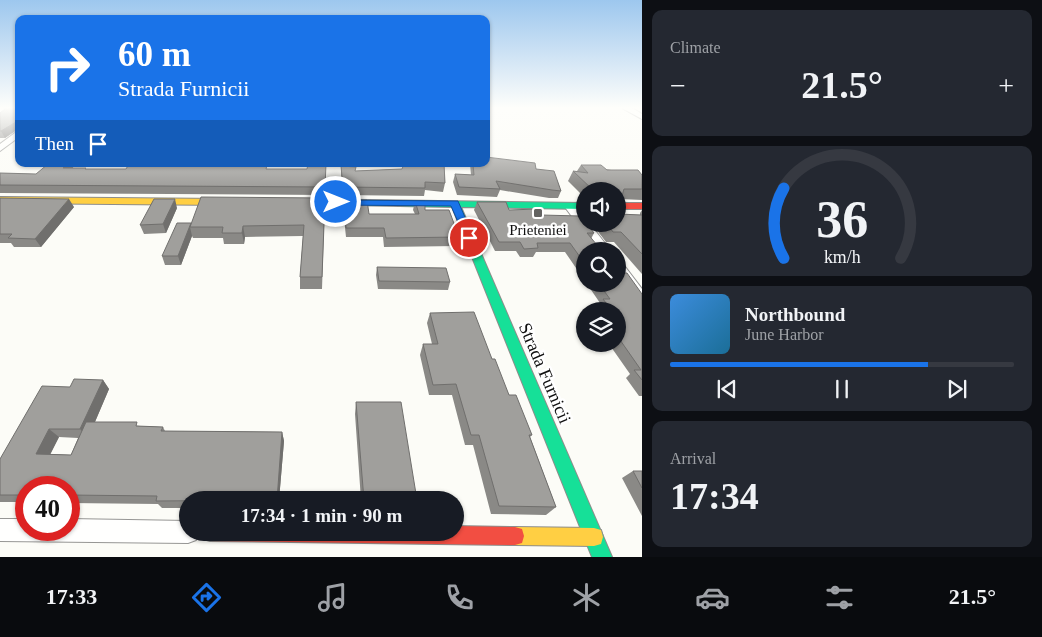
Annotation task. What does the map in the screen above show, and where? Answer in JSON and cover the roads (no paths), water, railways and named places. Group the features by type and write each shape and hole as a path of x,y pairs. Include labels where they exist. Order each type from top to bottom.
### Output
{"street":[{"path":"0,148 15,136"},
{"path":"0,200 237,202"},
{"path":"286,202 576,206"},
{"name":"Strada Furnicii","path":"454,203 602,557"},
{"path":"570,206 598,242"},
{"path":"626,206 642,206"},
{"path":"626,277 642,298"},
{"path":"0,530 179,532"},
{"path":"464,535 594,537"}],"place":[{"name":"Prieteniei","path":"538,213"}]}
